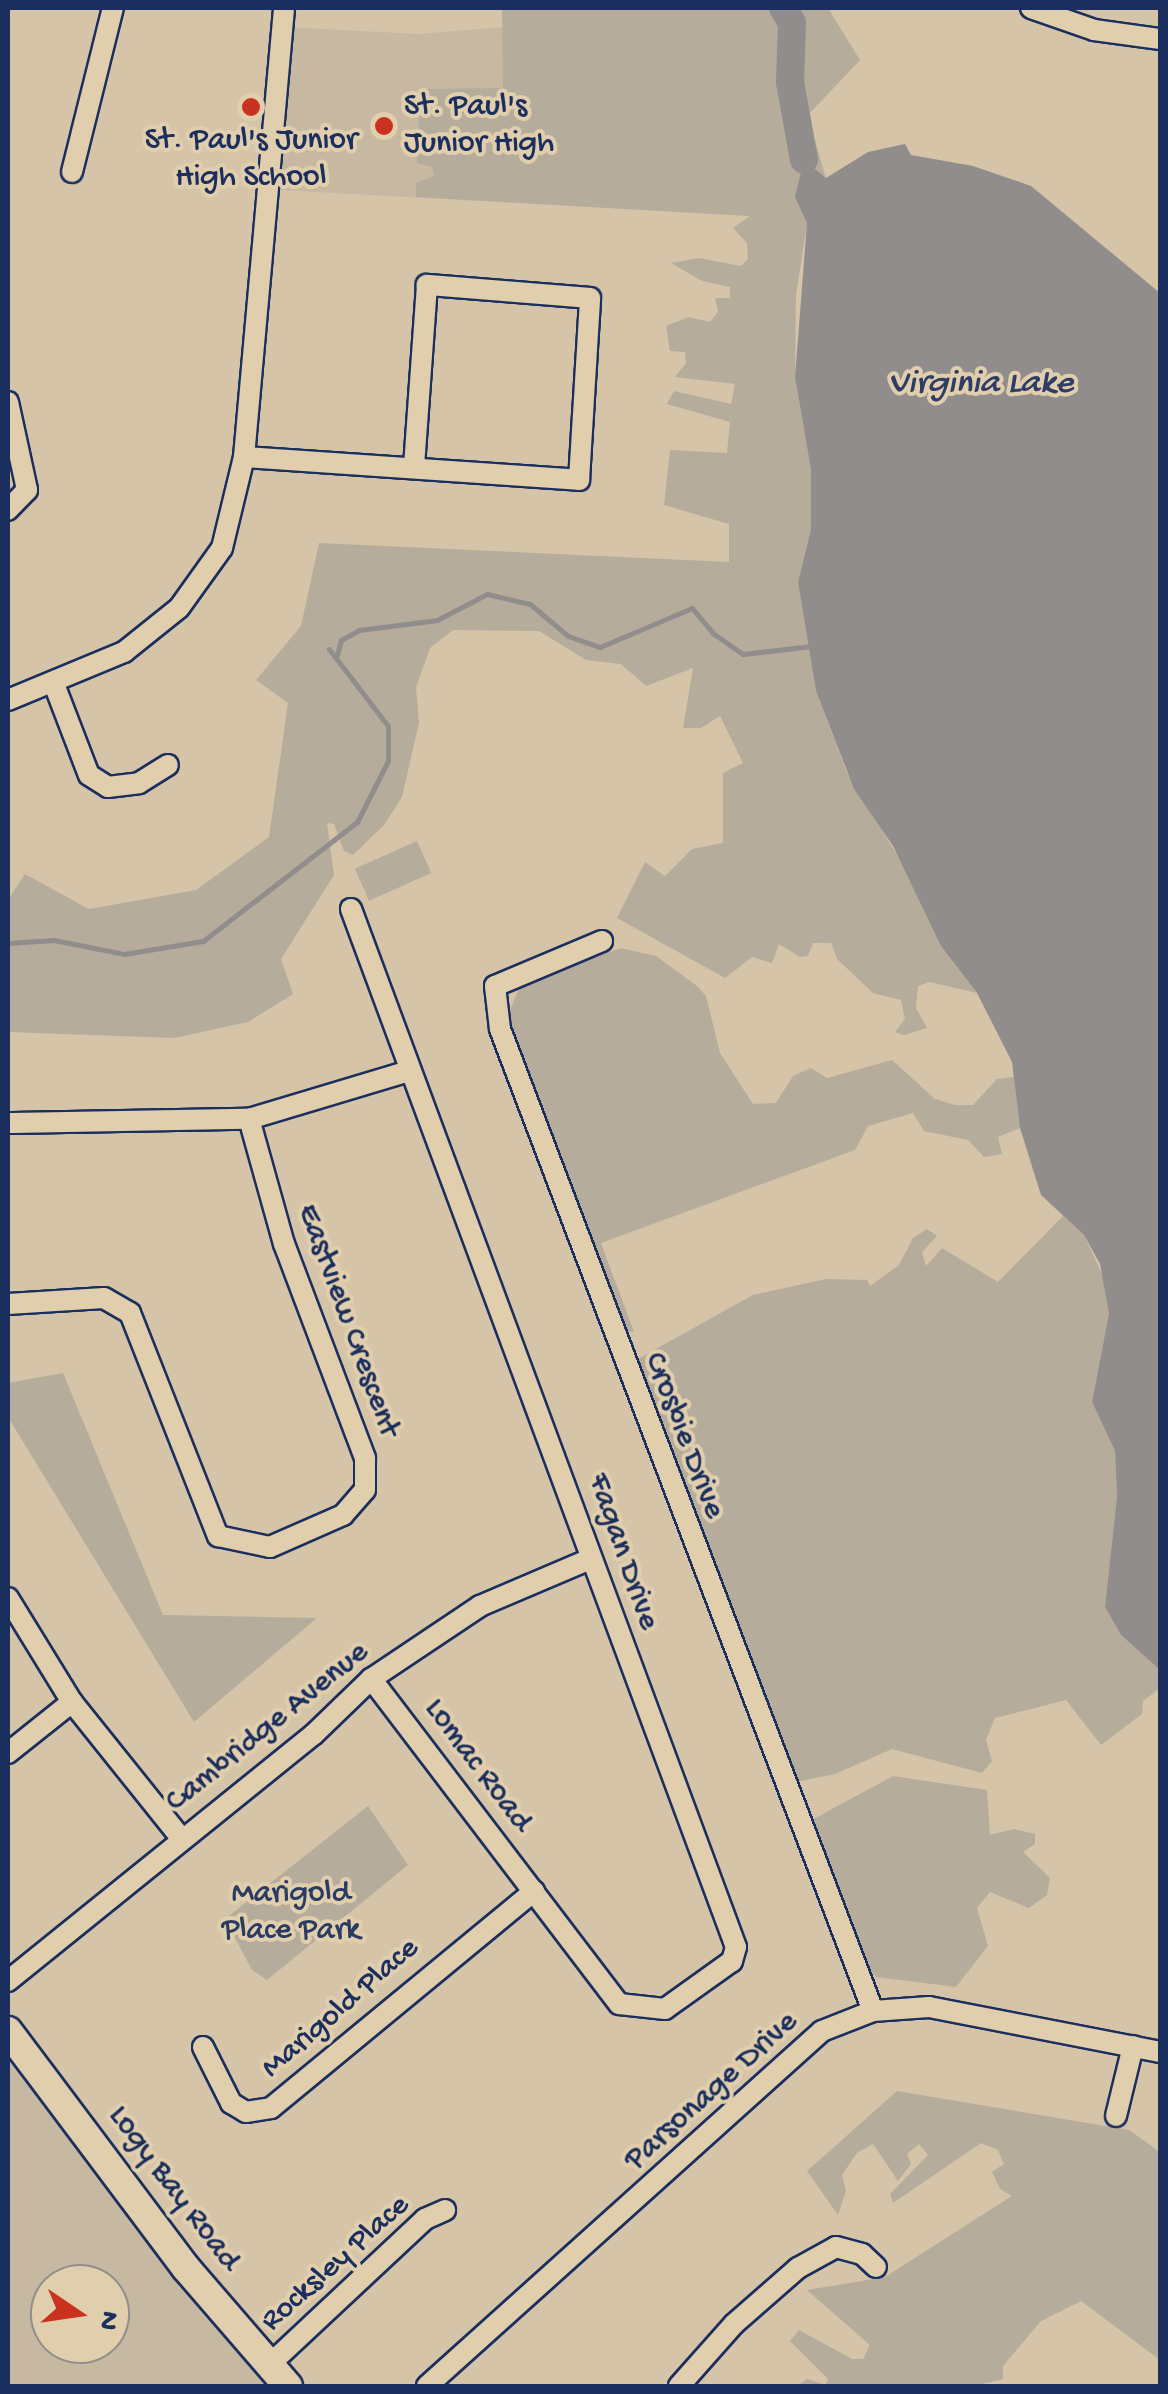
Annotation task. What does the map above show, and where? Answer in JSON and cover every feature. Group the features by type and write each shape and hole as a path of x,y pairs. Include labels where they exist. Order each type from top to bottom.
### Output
{"main road":[{"name":"Logy Bay Road","path":"8,2031 278,2376"}],"street":[{"path":"72,172 113,8"},
{"path":"8,700 124,652 179,608 222,548 244,458 284,8"},
{"path":"1030,8 1094,30 1160,39"},
{"path":"244,458 414,466 580,480 590,298 427,286 414,466"},
{"path":"8,402 27,490 8,510"},
{"path":"54,684 89,776 108,787 123,785 168,766"},
{"name":"Fagan Drive","path":"351,910 736,1947 732,1961 664,2009 619,2004 534,1891"},
{"name":"Crosbie Drive","path":"602,941 495,986 500,1029 874,2011"},
{"path":"8,1123 249,1119 409,1071"},
{"name":"Eastview Crescent","path":"8,1304 104,1298 130,1313 218,1536 270,1547 343,1515 365,1490 365,1458 284,1244 249,1119"},
{"name":"Cambridge Avenue","path":"8,1981 181,1838 314,1735 371,1679 480,1606 590,1559"},
{"path":"8,1598 72,1702 181,1838"},
{"name":"Lomac Road","path":"371,1679 534,1891"},
{"path":"8,1753 72,1702"},
{"name":"Marigold Place","path":"202,2046 231,2103 254,2113 270,2108 534,1891"},
{"name":"Parsonage Drive","path":"428,2386 822,2031 874,2011 929,2007 1160,2052"},
{"path":"1116,2116 1132,2046"},
{"name":"Rocksley Place","path":"278,2376 425,2219 445,2210"},
{"path":"679,2386 734,2324 798,2268 836,2248 862,2254 876,2267"}],"shaded area":[{"path":"502,8 752,216 263,189 282,27 418,34 505,27"},
{"path":"8,2031 288,2386 8,2386"}],"green space":[{"path":"502,8 828,8 860,60 808,115 826,179 813,185 796,295 795,377 811,470 811,529 798,582 816,691 847,773 922,896 941,946 977,993 929,982 918,986 916,1008 927,1028 904,1035 895,1032 905,1019 901,1000 873,993 837,959 831,943 813,943 808,956 800,957 779,944 772,963 752,957 725,978 617,918 645,862 665,876 692,849 723,843 723,773 743,763 720,716 701,728 683,728 693,668 646,686 621,664 586,660 539,631 453,630 430,648 416,687 419,723 402,797 384,825 353,855 344,851 334,824 327,823 334,875 281,959 293,994 248,1022 174,1038 8,1032 8,900 25,874 89,909 196,890 269,837 288,703 256,680 301,626 319,543 729,562 729,524 664,505 670,450 727,453 730,422 667,404 674,391 731,404 735,384 675,377 686,363 685,352 670,351 666,326 689,317 710,322 718,312 715,298 730,298 730,287 702,281 671,263 699,258 741,266 748,259 747,243 733,228 750,216 416,197 416,183 434,176 432,167 417,163 420,89 503,88"},
{"path":"417,841 431,873 369,901 355,869"},
{"path":"621,948 656,956 706,996 720,1053 753,1104 776,1103 793,1076 811,1068 827,1078 892,1060 935,1099 955,1105 973,1105 997,1079 1014,1077 1020,1128 998,1137 1002,1154 984,1157 968,1140 924,1131 913,1113 868,1126 855,1150 601,1243 634,1332 627,1331 507,1017 522,982"},
{"path":"1063,1216 1084,1235 1107,1285 1109,1313 1092,1402 1115,1451 1117,1496 1105,1607 1121,1635 1160,1670 1160,1688 1143,1701 1142,1714 1101,1745 1066,1700 995,1718 986,1740 992,1761 982,1773 892,1749 835,1774 796,1782 636,1360 753,1295 826,1279 867,1280 870,1286 899,1265 913,1238 927,1229 937,1236 922,1252 926,1266 942,1248 998,1282"},
{"path":"63,1373 163,1615 317,1618 194,1722 8,1417 8,1383"},
{"path":"893,1776 987,1790 990,1835 1014,1829 1035,1834 1035,1844 1023,1852 1050,1878 1047,1895 1029,1908 990,1892 977,1908 988,1946 956,1987 876,1977 863,1960 808,1822"},
{"name":"Marigold Place Park","path":"368,1806 408,1865 267,1980 252,1970 225,1919"},
{"path":"897,2091 1129,2130 1160,2152 1160,2360 1081,2301 1041,2321 1003,2366 1003,2379 973,2386 797,2386 807,2379 826,2385 828,2379 790,2341 799,2330 852,2359 863,2359 870,2345 807,2290 885,2277 1012,2196 1000,2189 992,2172 1004,2164 998,2150 981,2143 893,2203 890,2194 928,2155 919,2144 907,2154 911,2164 898,2181 873,2144 857,2153 842,2175 846,2191 838,2215 807,2171"}],"water":[{"name":"Virginia Lake","path":"905,144 911,155 973,166 1031,186 1160,293 1160,1670 1121,1635 1105,1607 1117,1496 1115,1451 1092,1402 1109,1313 1100,1264 1084,1235 1041,1195 1020,1128 1012,1062 977,993 941,946 893,846 854,789 816,691 798,582 811,529 811,470 795,377 807,223 795,197 804,160 826,178 868,152"}],"waterway":[{"path":"783,8 792,23 790,82 804,160"},
{"path":"337,655 341,640 359,630 437,620 487,594 530,604 568,636 600,647 692,608 714,634 743,654 812,646"},
{"path":"8,943 54,940 124,954 203,941 357,822 388,761 388,726 329,649"}],"place":[{"name":"St. Paul's Junior High School","path":"251,107"},
{"name":"St. Paul's Junior High","path":"384,126"}]}
